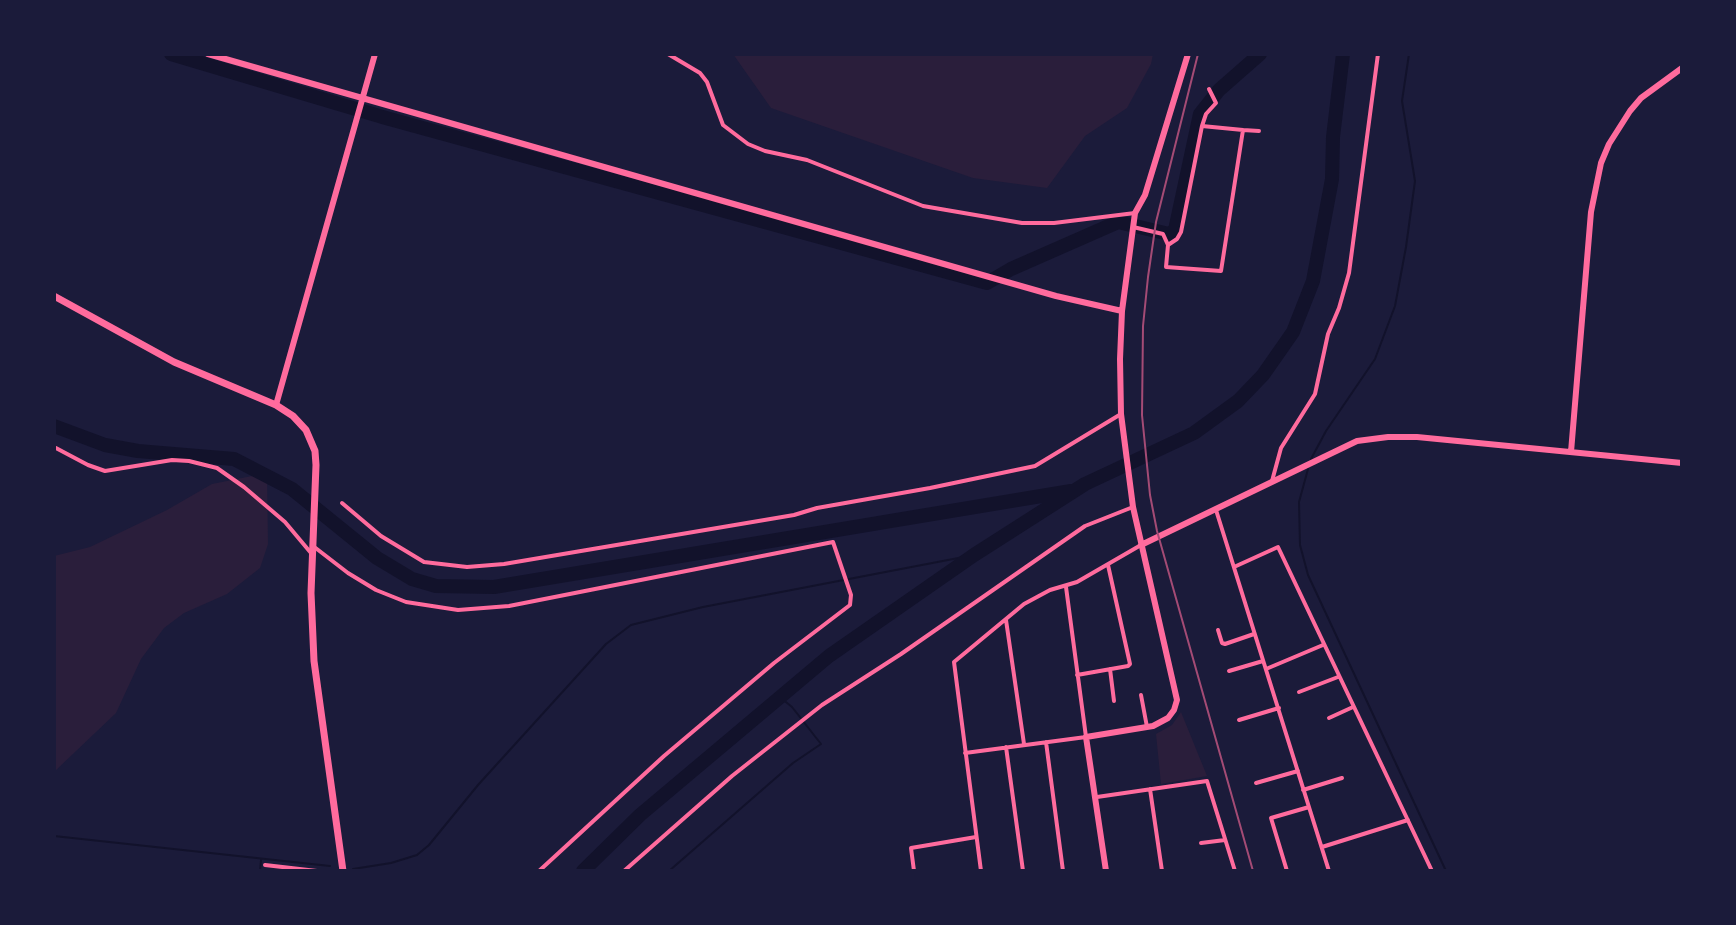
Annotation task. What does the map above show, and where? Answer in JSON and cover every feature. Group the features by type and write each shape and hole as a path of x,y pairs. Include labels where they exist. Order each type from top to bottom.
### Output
{"highway":[{"path":"54,296 174,362 276,405 293,416 306,430 315,451 316,478 311,610 314,661 343,871"}],"street":[{"path":"208,54 1056,296 1122,311"},
{"path":"276,405 375,54"},
{"path":"668,54 700,73 707,82 723,125 748,144 807,160 923,206 1022,223 1054,223 1135,213"},
{"path":"965,753 1147,727 1168,718 1174,710 1177,700 1164,633 1133,507 1121,414 1122,311 1135,213 1145,195 1188,54"},
{"path":"1272,482 1281,448 1315,394 1328,334 1349,273 1378,54"},
{"path":"1571,452 1591,212 1601,163 1609,144 1641,98 1682,68"},
{"path":"1168,245 1181,232 1202,126 1206,114 1216,103 1209,89"},
{"path":"1202,126 1259,131"},
{"path":"1133,227 1163,234 1168,245 1166,267 1221,271 1243,130"},
{"path":"342,503 381,536 424,562 467,567 504,564 794,515 1035,466 1121,414"},
{"path":"981,871 954,662 1032,599 1050,590 1066,587 1141,545 1357,441 1417,437 1682,463"},
{"path":"54,447 105,471 172,460 217,468 285,522 313,551 391,597 441,609 473,610 509,606 833,542 851,595 850,605 774,663 664,756 539,871"},
{"path":"624,871 732,776 822,705 1085,526 1133,507"},
{"path":"1216,510 1329,870 1321,871"},
{"path":"1234,567 1278,547 1432,871"},
{"path":"1077,675 1130,664 1108,565"},
{"path":"1066,587 1106,871"},
{"path":"1006,620 1024,744"},
{"path":"1218,630 1225,644 1254,634"},
{"path":"1266,669 1323,645"},
{"path":"1229,671 1263,661"},
{"path":"1110,669 1114,701"},
{"path":"1299,692 1338,677"},
{"path":"1141,695 1147,727"},
{"path":"1329,718 1353,707"},
{"path":"1239,720 1279,708"},
{"path":"1046,742 1063,871"},
{"path":"1006,747 1023,871"},
{"path":"1256,783 1298,771"},
{"path":"1303,790 1342,778"},
{"path":"1097,797 1207,781 1235,871"},
{"path":"1150,789 1162,871"},
{"path":"1287,871 1271,818 1309,807"},
{"path":"1322,847 1409,820"},
{"path":"914,871 911,848 977,837"},
{"path":"1201,843 1225,840"},
{"path":"265,865 317,871"}],"shaded area":[{"path":"733,54 1153,54 1151,64 1127,108 1085,136 1047,188 973,178 771,108"},
{"path":"267,473 268,544 260,568 227,594 184,613 164,628 141,659 116,713 54,772 54,556 90,547 167,510 212,484"},
{"path":"1181,712 1207,776 1161,784 1156,734 1172,725"}],"waterway":[{"path":"171,54 386,118 987,283 1011,269 1118,222 1169,234 1175,230 1200,114 1219,90 1260,54"},
{"path":"583,871 640,815 829,656 974,555 1085,484 1194,433 1238,401 1263,375 1293,332 1313,281 1332,179 1333,137 1343,54"},
{"path":"1311,459 1326,431 1375,359 1395,306 1415,181 1402,101 1409,54"},
{"path":"54,426 105,445 138,451 234,459 292,489 377,558 412,579 436,586 494,587 1071,491"},
{"path":"1308,469 1299,502 1300,545 1308,575 1446,871"},
{"path":"353,869 417,855 429,845 478,785 606,644 631,625 703,607 974,555"},
{"path":"669,871 793,763 821,744 781,698"},
{"path":"54,836 330,866"},
{"path":"260,871 261,860"}],"railway":[{"path":"1198,54 1156,222 1143,326 1142,415 1157,531 1253,871"}]}
